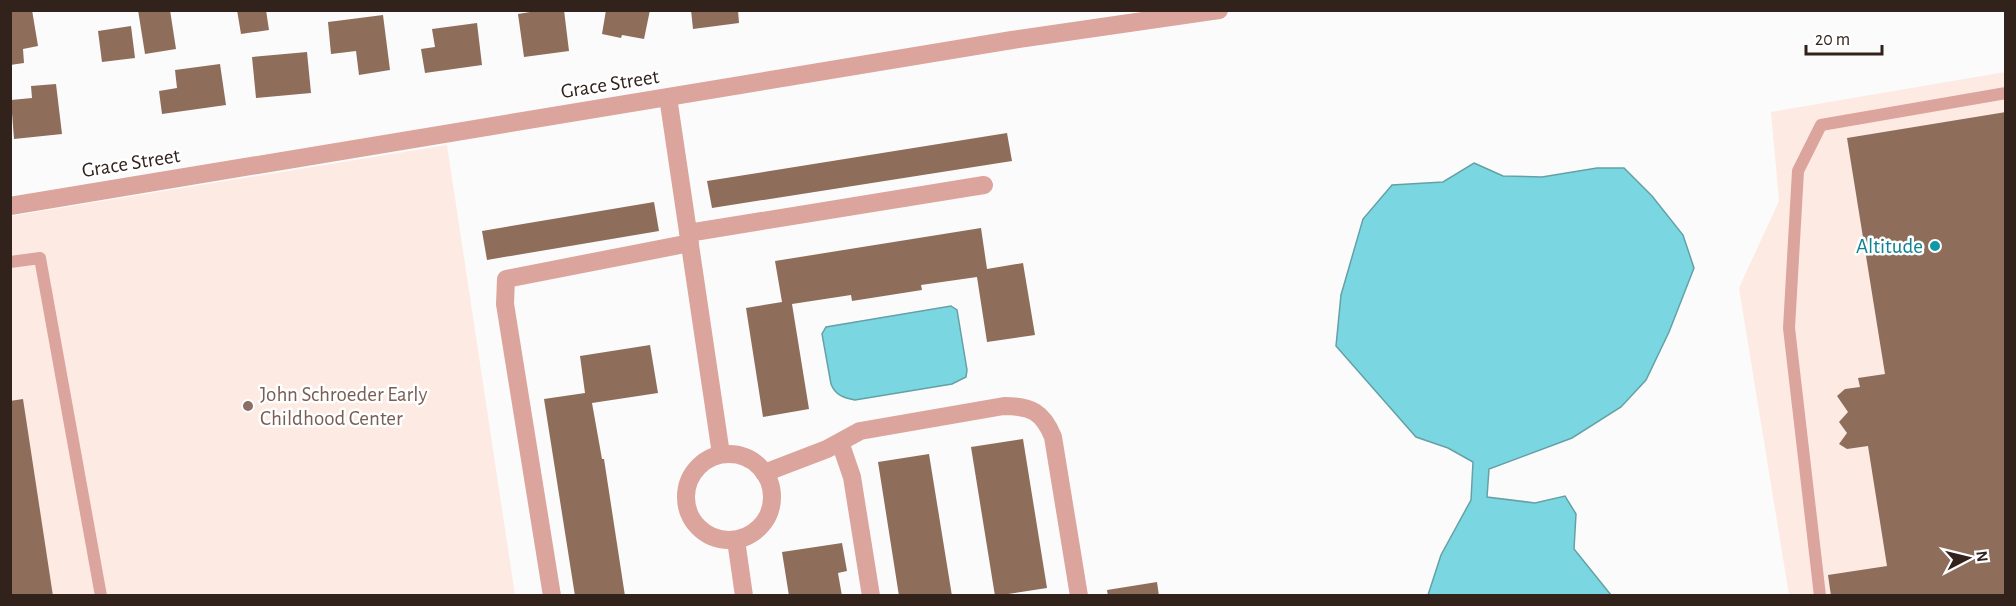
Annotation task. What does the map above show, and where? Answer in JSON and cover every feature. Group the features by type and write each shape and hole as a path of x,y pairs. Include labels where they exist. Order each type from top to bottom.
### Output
{"street":[{"name":"Grace Street","path":"10,206 1012,40 1219,10"},
{"path":"668,97 721,454"},
{"path":"552,596 505,304 506,279 689,238 984,184"},
{"path":"764,472 827,449 860,432 886,425 1004,406 1019,406 1031,410 1042,417 1053,437 1079,596"},
{"path":"840,442 852,477 871,596"},
{"path":"721,454 734,454 756,463 764,472 772,496 765,520 758,529 736,540 724,540 701,531 693,522 687,504 687,486 699,465 721,454"},
{"path":"736,540 744,596"}],"lane":[{"path":"1820,596 1789,328 1798,171 1821,125 2006,93"},
{"path":"10,262 40,258 101,596"}],"shaded area":[{"path":"2005,72 2005,595 1789,595 1739,288 1779,201 1771,112"},
{"name":"John Schroeder Early Childhood Center","path":"447,145 515,595 11,596 11,216"}],"water":[{"path":"1474,163 1503,176 1542,177 1597,168 1624,168 1652,196 1683,235 1694,268 1669,332 1646,380 1621,407 1572,438 1489,469 1487,497 1535,503 1565,496 1576,514 1574,549 1611,595 1428,595 1441,555 1471,500 1473,462 1448,448 1416,437 1336,346 1341,295 1363,219 1392,185 1443,182"},
{"path":"951,306 957,310 967,370 966,377 952,384 855,400 835,391 831,384 822,334 826,327"}],"building":[{"path":"10,10 32,10 38,46 23,49 24,63 10,65"},
{"path":"138,10 170,10 176,49 145,54"},
{"path":"237,10 266,10 269,30 241,34"},
{"path":"542,10 564,10 569,51 524,57 518,14"},
{"path":"606,10 650,10 644,39 602,34"},
{"path":"691,10 738,10 739,23 693,29"},
{"path":"383,15 390,70 359,75 356,51 331,54 328,22"},
{"path":"477,23 482,65 425,73 421,49 435,47 432,29"},
{"path":"131,26 135,58 102,62 98,31"},
{"path":"307,52 311,93 256,98 252,57"},
{"path":"220,64 226,105 162,114 159,91 177,88 175,70"},
{"path":"56,84 62,134 14,139 11,100 32,98 31,86"},
{"path":"2006,112 2006,596 1831,596 1828,575 1887,566 1868,446 1847,449 1839,444 1847,433 1839,422 1848,412 1837,396 1845,389 1860,387 1858,378 1885,374 1847,138"},
{"path":"1007,133 1012,161 712,208 707,181"},
{"path":"654,202 659,231 487,260 482,231"},
{"path":"981,228 987,269 1023,263 1035,335 987,342 977,277 921,285 922,290 852,301 851,295 792,304 809,409 763,417 746,308 782,302 775,261"},
{"path":"650,345 658,393 592,403 602,459 604,459 625,596 575,596 544,399 585,393 580,356"},
{"path":"23,399 53,596 10,596 10,401"},
{"path":"1023,439 1047,588 995,596 971,447"},
{"path":"929,454 952,596 899,596 878,462"},
{"path":"842,543 847,571 838,573 842,596 789,596 782,552"},
{"path":"1157,582 1159,596 1108,596 1107,590"}],"place":[{"name":"Altitude","path":"1935,246"},
{"name":"John Schroeder Early Childhood Center","path":"248,406"}]}
